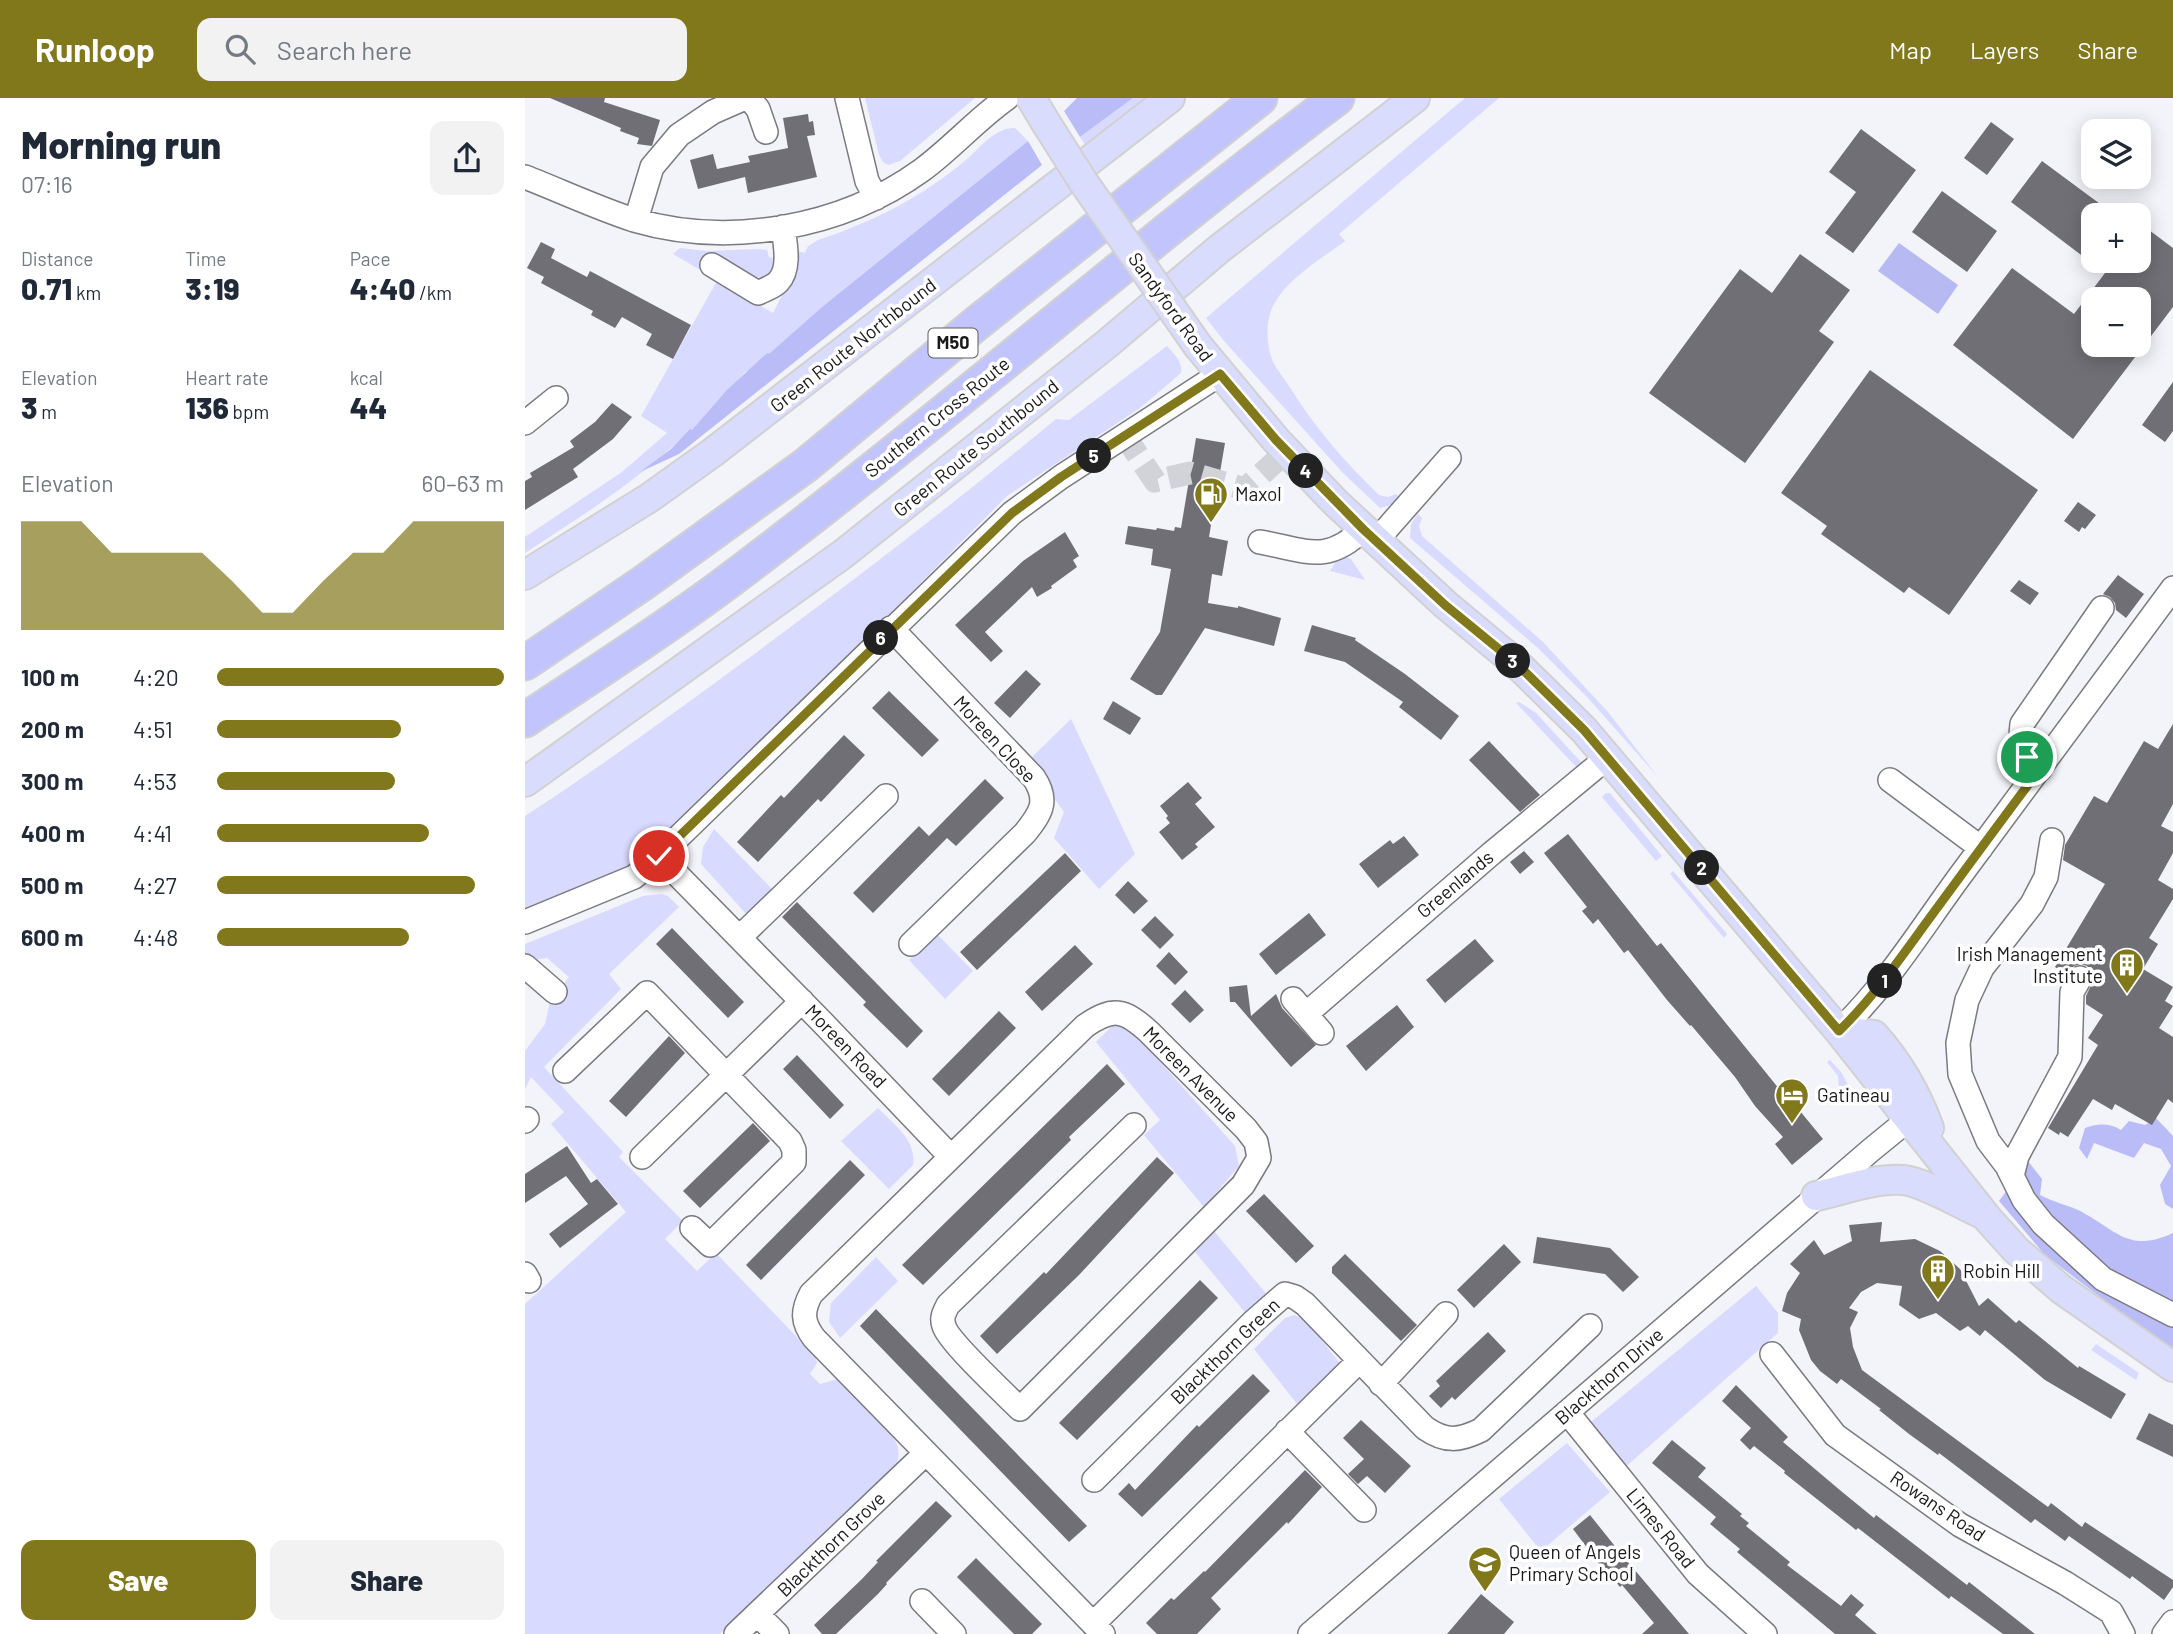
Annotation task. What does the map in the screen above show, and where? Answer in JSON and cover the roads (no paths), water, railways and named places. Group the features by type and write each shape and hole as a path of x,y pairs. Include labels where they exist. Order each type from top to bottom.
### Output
{"highway":[{"name":"M50","path":"525,663 643,583 806,465 977,323 1260,98"},
{"name":"Southern Cross Route","path":"525,720 721,587 927,427 1271,148 1337,98"},
{"path":"525,636 659,549 922,355 977,323"},
{"path":"525,735 561,711 721,587"}],"main road":[{"name":"Sandyford Road","path":"1031,98 1131,251 1198,346 1276,440 1369,535 1445,605 1526,672 1608,757 1839,1031 1985,1216 2016,1250 2061,1289 2173,1367"},
{"name":"Green Route Northbound","path":"525,575 649,498 773,407 1170,98"},
{"name":"Green Route Southbound","path":"525,782 843,554 1108,343 1219,249 1415,98"},
{"name":"Sandyford Road","path":"1839,1031 1874,1035 1897,1061 1922,1109 1941,1158"},
{"path":"1816,1196 1871,1183 1905,1180 1985,1216"}],"street":[{"path":"636,220 652,167 679,135 713,111 747,98 758,108 766,132"},
{"path":"847,98 867,181 876,198"},
{"path":"525,177 636,220 686,230 749,232 783,227 817,220 876,198 922,170 1007,98"},
{"path":"712,265 758,293 777,283 783,275 786,251 783,227"},
{"path":"525,922 634,877 659,856 991,532 1029,499 1220,374"},
{"path":"525,423 556,398"},
{"path":"1260,542 1321,553 1341,548 1369,535 1449,458"},
{"path":"1839,1031 1860,1011 1892,972 2173,587"},
{"path":"2040,769 2027,757 2020,742 2022,724 2102,608"},
{"name":"Moreen Close","path":"891,628 1034,778 1041,790 1043,805 1025,833 911,944"},
{"name":"Greenlands","path":"1322,1033 1299,1006 1608,757"},
{"path":"1890,780 1981,848"},
{"path":"740,937 887,796"},
{"path":"2052,840 2046,877 2032,904 1982,968 1967,1000 1958,1043 1960,1074 1988,1141 2012,1176 2024,1200 2043,1224 2103,1279 2173,1315"},
{"name":"Moreen Road","path":"659,856 951,1157"},
{"path":"525,966 555,992"},
{"path":"2012,1176 2017,1156 2070,1057 2072,992 2080,978"},
{"path":"565,1071 647,993 790,1141 794,1150 794,1161 710,1245 692,1228"},
{"path":"642,1157 802,1001"},
{"name":"Moreen Avenue","path":"1098,1629 814,1338 806,1327 804,1306 811,1294 1085,1026 1103,1014 1121,1012 1136,1020 1149,1032 1246,1129 1256,1142 1259,1158 1243,1185 1020,1409 944,1328 943,1316 949,1305 1134,1125"},
{"name":"Blackthorn Drive","path":"1310,1634 1816,1196 1909,1119"},
{"name":"Blackthorn Green","path":"1094,1480 1253,1322 1285,1294 1295,1297 1425,1428 1437,1437 1451,1440 1467,1437 1481,1430 1590,1326"},
{"path":"1381,1384 1446,1314"},
{"name":"Rowans Road","path":"1772,1354 1835,1435 1960,1525 2065,1583 2111,1612 2123,1634"},
{"path":"1098,1629 1287,1431 1359,1361"},
{"name":"Limes Road","path":"1567,1412 1697,1574 1765,1634"},
{"path":"1287,1431 1364,1510"},
{"name":"Blackthorn Grove","path":"736,1634 926,1453"},
{"path":"922,1601 954,1634"},
{"path":"757,1614 777,1634"},
{"path":"2164,1634 2173,1622"}],"tunnel":[{"path":"1125,436 1155,481 1190,473 1245,489 1287,451"}],"place":[{"name":"Maxol","path":"1211,524"},
{"name":"Irish Management Institute","path":"2127,995"},
{"name":"Gatineau","path":"1792,1125"},
{"name":"Robin Hill","path":"1938,1301"},
{"name":"Queen of Angels Primary School","path":"1485,1593"}]}
